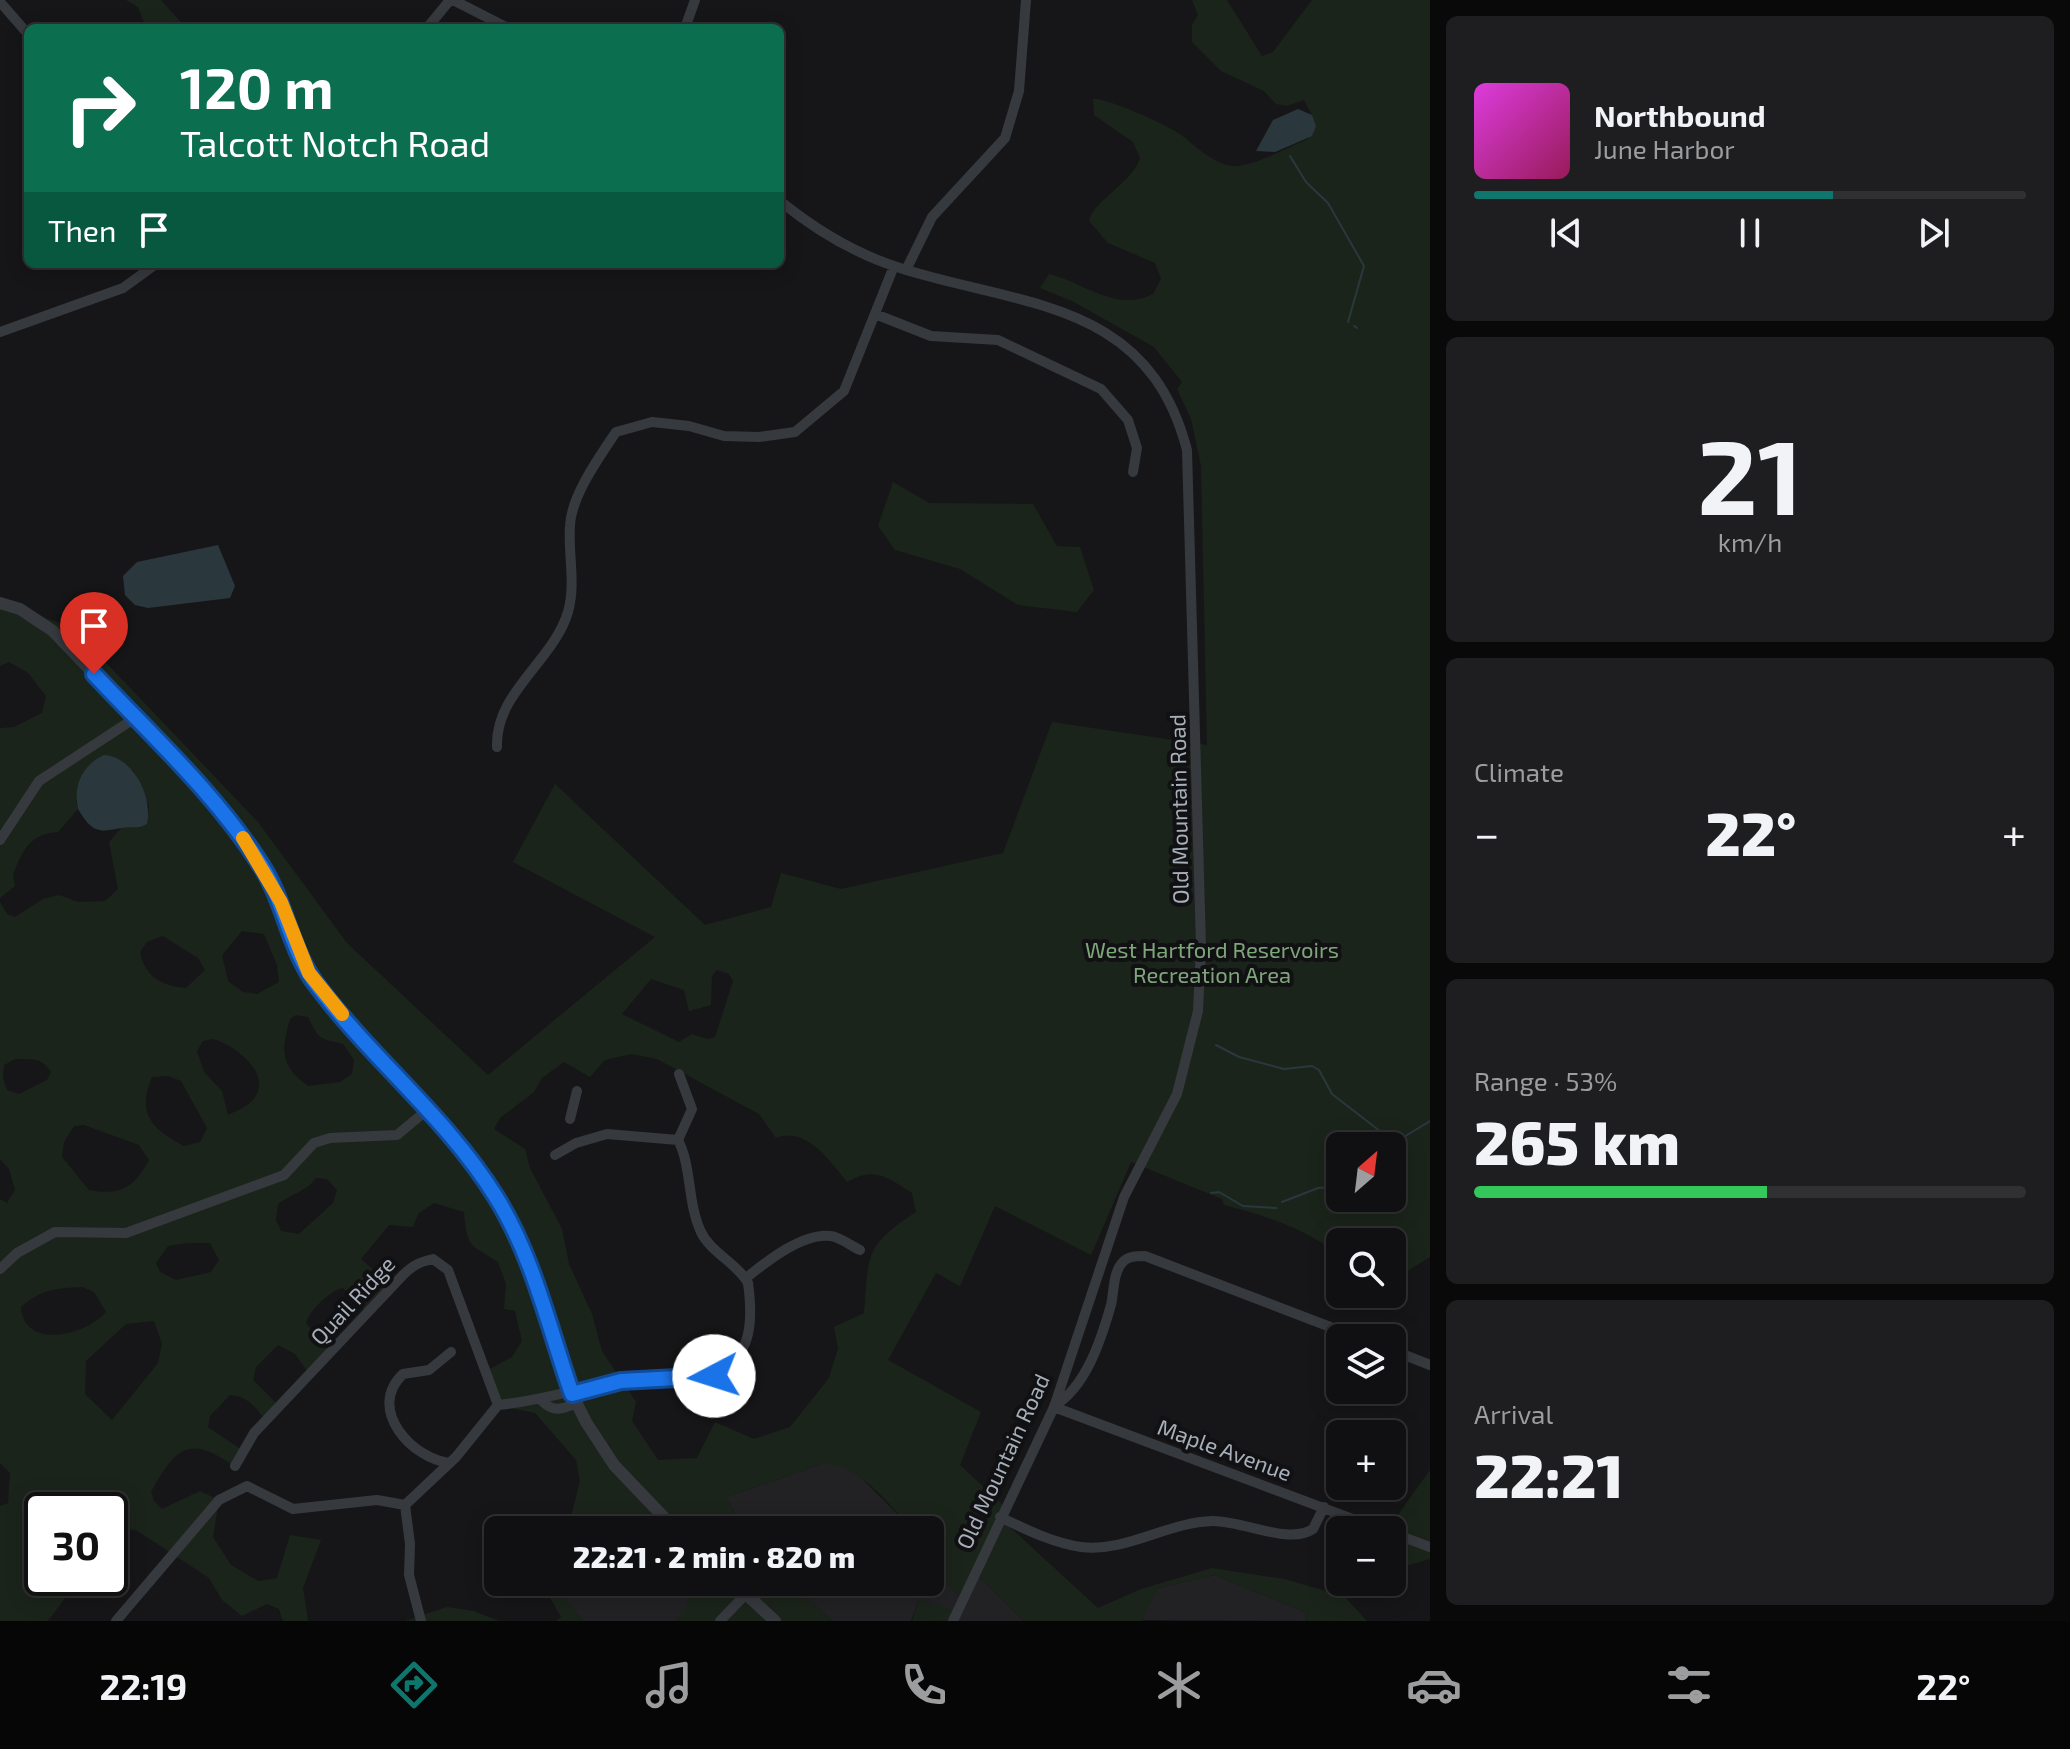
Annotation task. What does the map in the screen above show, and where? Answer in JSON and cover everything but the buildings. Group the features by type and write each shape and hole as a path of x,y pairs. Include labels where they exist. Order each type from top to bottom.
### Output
{"street":[{"path":"430,24 451,0 500,24"},
{"path":"686,24 695,0"},
{"path":"906,270 932,217 1005,138 1019,91 1026,0"},
{"path":"0,2 24,29"},
{"name":"Old Mountain Road","path":"784,204 835,240 894,266 1069,315 1127,346 1152,371 1172,403 1189,464 1201,946 1198,1011 1177,1094 1124,1197 1054,1407 953,1621"},
{"path":"497,747 497,732 508,701 544,655 567,613 571,578 569,522 590,471 616,432 652,422 689,426 724,436 795,432 844,391 894,266"},
{"path":"0,332 123,288 150,268"},
{"path":"875,314 931,336 998,340 1101,389 1128,420 1137,448 1133,472"},
{"path":"0,603 20,609 53,631 192,776 241,835 281,902 309,973 477,1169 510,1222 522,1247 574,1398 614,1465 663,1516"},
{"path":"0,840 39,781 135,718"},
{"path":"678,1140 692,1109 679,1074"},
{"path":"570,1119 577,1091"},
{"path":"0,1269 17,1253 55,1232 126,1233 284,1175 314,1143 330,1138 397,1135 427,1110"},
{"path":"555,1155 576,1143 607,1134 678,1140"},
{"path":"405,1505 437,1477 498,1405 542,1401 549,1408 559,1410 574,1398 621,1381 714,1376 732,1365 741,1353 749,1301 746,1278 700,1230 686,1181 685,1154 678,1140"},
{"path":"746,1278 792,1245 822,1237 831,1236 860,1250"},
{"path":"1054,1407 1071,1396 1100,1339 1118,1270 1127,1258 1145,1256 1326,1325"},
{"name":"Quail Ridge","path":"235,1466 254,1433 403,1275 414,1264 433,1259 448,1270 498,1405"},
{"path":"450,1463 428,1457 397,1431 391,1397 403,1374 436,1367 451,1352"},
{"path":"1406,1356 1430,1365"},
{"name":"Maple Avenue","path":"1054,1407 1347,1516"},
{"path":"428,1457 437,1477"},
{"path":"116,1621 219,1500 247,1486 293,1509 377,1500 405,1505"},
{"path":"405,1505 410,1544 409,1575 421,1621"},
{"path":"1000,1517 1051,1539 1099,1548 1193,1522 1241,1522 1291,1537 1313,1529 1324,1507"},
{"path":"1406,1538 1430,1547"},
{"path":"720,1621 744,1596"},
{"path":"748,1596 775,1621"}],"shaded area":[{"path":"1298,109 1312,115 1316,126 1312,136 1275,152 1256,151 1273,120"},
{"path":"218,545 235,586 230,598 148,608 135,605 125,595 123,576 137,562"},
{"path":"104,755 124,763 139,780 147,803 147,824 96,829 78,809 77,792 81,777 90,764"},
{"path":"822,1464 838,1464 856,1473 900,1516 736,1516 726,1497"},
{"path":"944,1565 973,1571 1024,1621 953,1621 919,1599 911,1621 832,1621 805,1596 944,1596"},
{"path":"1215,1575 1307,1613 1306,1621 1141,1620 1158,1588"},
{"path":"562,1596 691,1598 690,1606 676,1621 583,1621"}],"green space":[{"path":"126,0 161,0 182,24 144,24 138,7"},
{"name":"West Hartford Reservoirs Recreation Area","path":"1192,0 1227,0 1262,56 1273,52 1312,0 1430,0 1430,1257 1406,1272 1406,1228 1326,1228 1326,1246 1296,1229 1224,1205 1222,1199 1131,1162 1091,1255 995,1206 960,1286 936,1273 888,1360 981,1412 960,1465 1005,1507 1000,1518 1098,1608 1141,1589 1212,1568 1284,1579 1326,1591 1326,1596 1344,1596 1367,1621 1306,1621 1307,1613 1215,1575 1158,1588 1142,1621 1024,1621 974,1572 962,1599 944,1582 944,1516 900,1516 861,1478 836,1466 822,1464 726,1497 736,1516 571,1516 580,1481 576,1460 535,1413 498,1405 486,1371 512,1357 522,1341 515,1311 504,1309 506,1284 498,1262 469,1240 464,1212 434,1203 418,1214 413,1227 389,1225 361,1259 392,1286 368,1313 343,1288 326,1297 312,1312 306,1323 332,1351 310,1375 295,1354 278,1345 256,1367 253,1380 280,1407 266,1421 247,1400 230,1395 210,1416 208,1427 245,1452 234,1466 206,1451 195,1448 185,1450 168,1464 151,1492 162,1509 200,1491 219,1500 213,1537 231,1565 258,1581 277,1578 290,1535 321,1540 303,1588 308,1621 283,1621 279,1609 267,1604 242,1616 222,1600 209,1578 136,1530 128,1529 128,1492 24,1492 24,1596 67,1596 48,1621 0,1621 0,1506 8,1503 10,1473 0,1463 0,1199 7,1203 15,1190 9,1169 0,1159 0,902 7,914 15,917 43,899 59,895 78,902 105,901 118,889 109,842 121,828 139,828 147,824 149,806 133,770 76,801 78,809 58,832 48,833 29,844 13,875 15,886 0,898 0,728 14,727 42,713 46,696 28,673 9,662 0,666 0,603 72,627 258,822 347,943 488,1075 655,937 513,862 555,784 705,925 771,907 781,873 841,889 1003,853 1052,722 1207,745 1201,466 1191,419 1177,389 1182,382 1154,347 1072,301 1040,288 1049,274 1100,294 1126,300 1153,294 1161,279 1155,263 1108,243 1089,221 1097,206 1130,175 1140,158 1133,142 1094,115 1093,99 1154,120 1177,132 1209,156 1231,166 1256,162 1308,139 1312,115 1304,100 1287,106 1276,104 1264,91 1221,71 1192,42 1192,25 1198,15","holes":["242,931 264,934 277,965 279,982 257,994 243,992 228,981 222,955","163,936 198,958 205,970 186,988 162,982 150,974 142,961 140,952 147,942","717,970 729,974 733,981 715,1037 707,1039 692,1034 679,1042 622,1014 651,979 684,990 689,1011 711,1005 712,976","296,1015 308,1017 320,1036 343,1044 354,1060 352,1074 340,1082 308,1086 299,1079 285,1057 290,1019","213,1039 242,1055 256,1073 259,1083 257,1093 248,1105 228,1115 222,1091 204,1072 197,1051 203,1041","631,1054 657,1059 759,1114 776,1138 787,1136 807,1141 825,1156 847,1182 873,1174 888,1178 912,1193 916,1212 887,1234 872,1253 864,1313 834,1327 838,1348 829,1378 790,1427 754,1439 715,1422 697,1458 658,1460 632,1421 636,1402 602,1351 592,1314 569,1264 562,1229 530,1168 525,1149 494,1129 500,1118 534,1092 542,1078 564,1062 590,1077 605,1060","15,1059 40,1061 51,1072 47,1080 19,1094 7,1090 3,1078 4,1065","168,1076 181,1081 207,1128 200,1142 184,1146 156,1127 147,1111 152,1077","84,1125 139,1145 149,1160 138,1177 125,1188 109,1192 89,1190 62,1157 64,1142 74,1126","316,1178 327,1179 337,1190 333,1203 299,1234 281,1231 276,1220 278,1204","188,1243 210,1243 219,1260 211,1272 176,1280 160,1272 156,1263 168,1246","83,1287 94,1292 106,1312 97,1320 58,1335 33,1330 25,1321 21,1307 35,1296 57,1289","154,1321 162,1344 158,1363 112,1420 85,1394 86,1361 126,1324"]},
{"path":"893,482 929,503 1033,504 1057,546 1080,547 1094,590 1077,612 1018,605 960,569 895,550 878,526"},
{"path":"1430,1470 1430,1559 1406,1566 1406,1516 1397,1516"},
{"path":"549,1596 562,1596 583,1621 556,1621 561,1617"},
{"path":"688,1596 805,1596 832,1621 676,1621 688,1603"},
{"path":"919,1599 956,1611 953,1621 912,1621"},
{"path":"447,1607 474,1611 499,1621 405,1621"}],"waterway":[{"path":"1290,156 1306,182 1328,203 1364,266 1348,322"},
{"path":"1216,1045 1239,1057 1284,1069 1312,1066 1319,1070 1332,1094 1381,1132"},
{"path":"1406,1136 1430,1121"},
{"path":"1282,1202 1326,1188"},
{"path":"1211,1193 1219,1192 1243,1206 1276,1208"}],"slow traffic":[{"path":"243,838 281,902 298,952 309,973 342,1014"}],"route":[{"path":"94,674 192,776 241,835 281,902 298,952 309,973 451,1136 497,1198 522,1247 572,1394 621,1381 714,1376"}]}
